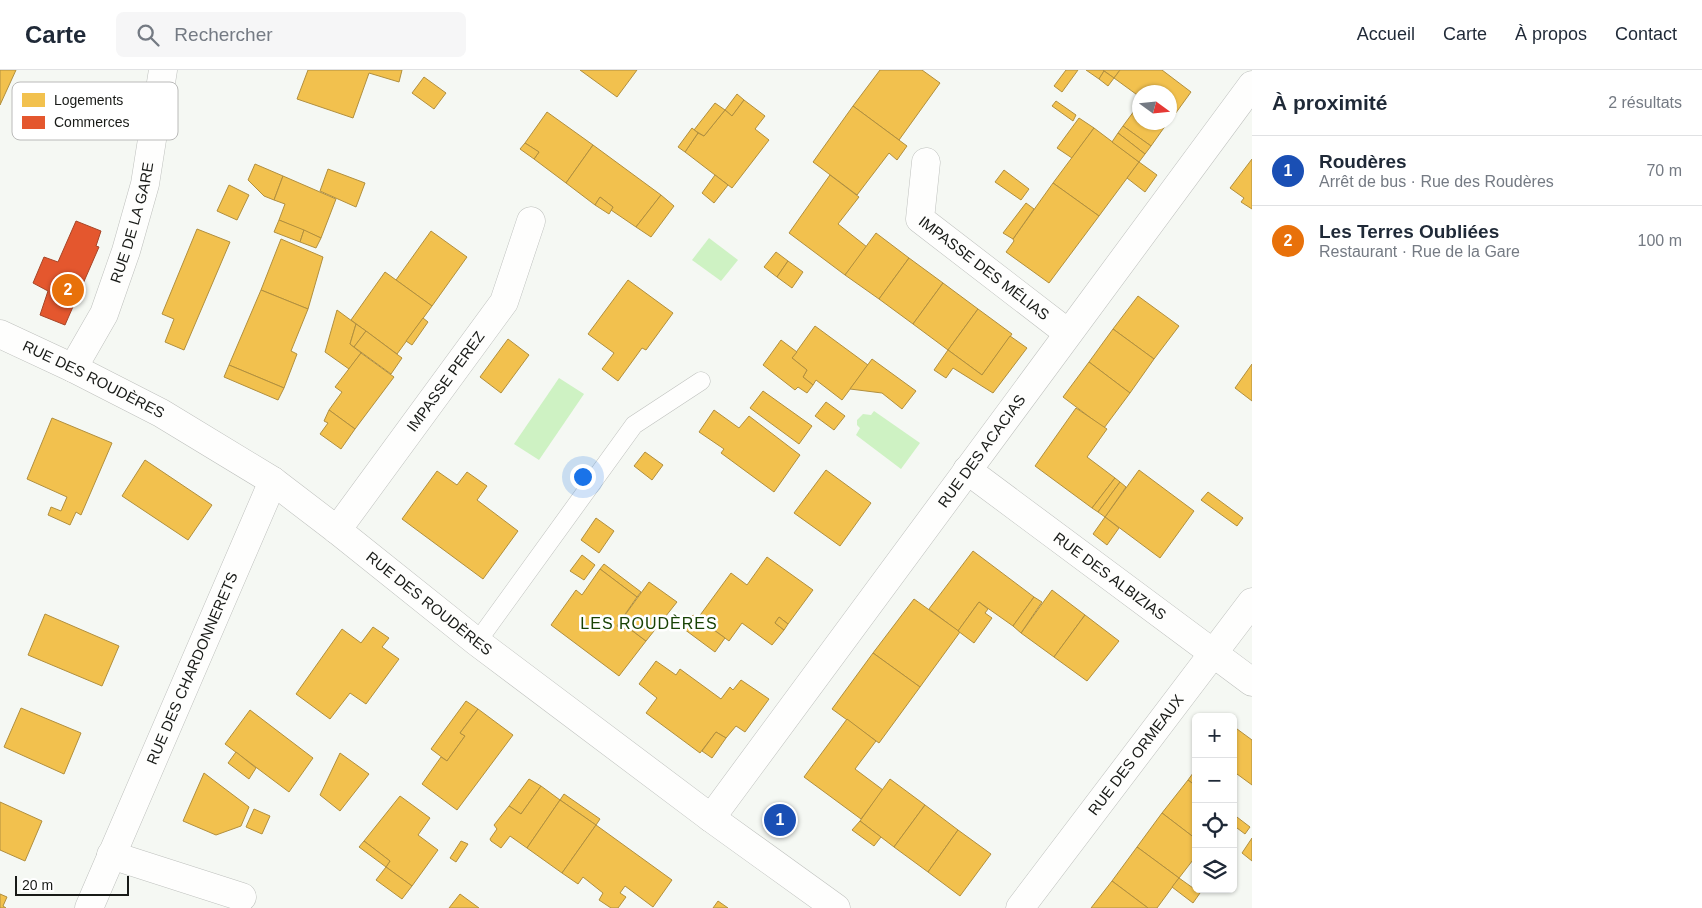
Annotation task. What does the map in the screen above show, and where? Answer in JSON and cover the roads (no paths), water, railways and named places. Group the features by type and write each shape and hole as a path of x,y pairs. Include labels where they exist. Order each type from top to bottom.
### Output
{"street":[{"name":"RUE DES ACACIAS","path":"711,818 1252,85"},
{"name":"RUE DE LA GARE","path":"74,368 104,314 126,251 145,184 152,140"},
{"name":"IMPASSE DES MÉLIAS","path":"926,162 920,219 1068,333"},
{"name":"IMPASSE PEREZ","path":"336,530 504,302 531,221"},
{"name":"RUE DES ROUDÈRES","path":"0,334 74,368 161,413 273,481 476,642 711,818 836,908"},
{"name":"RUE DES ALBIZIAS","path":"967,470 1252,682"},
{"name":"RUE DES CHARDONNERETS","path":"88,908 273,481"},
{"name":"RUE DES ORMEAUX","path":"1020,908 1252,602"},
{"path":"111,855 242,897"}],"lane":[{"path":"476,642 634,425 700,381"}],"place":[{"name":"Les Terres Oubliées","path":"68,290"},
{"name":"Roudères","path":"780,820"}],"district":[{"name":"LES ROUDÈRES","path":"649,623"}]}
